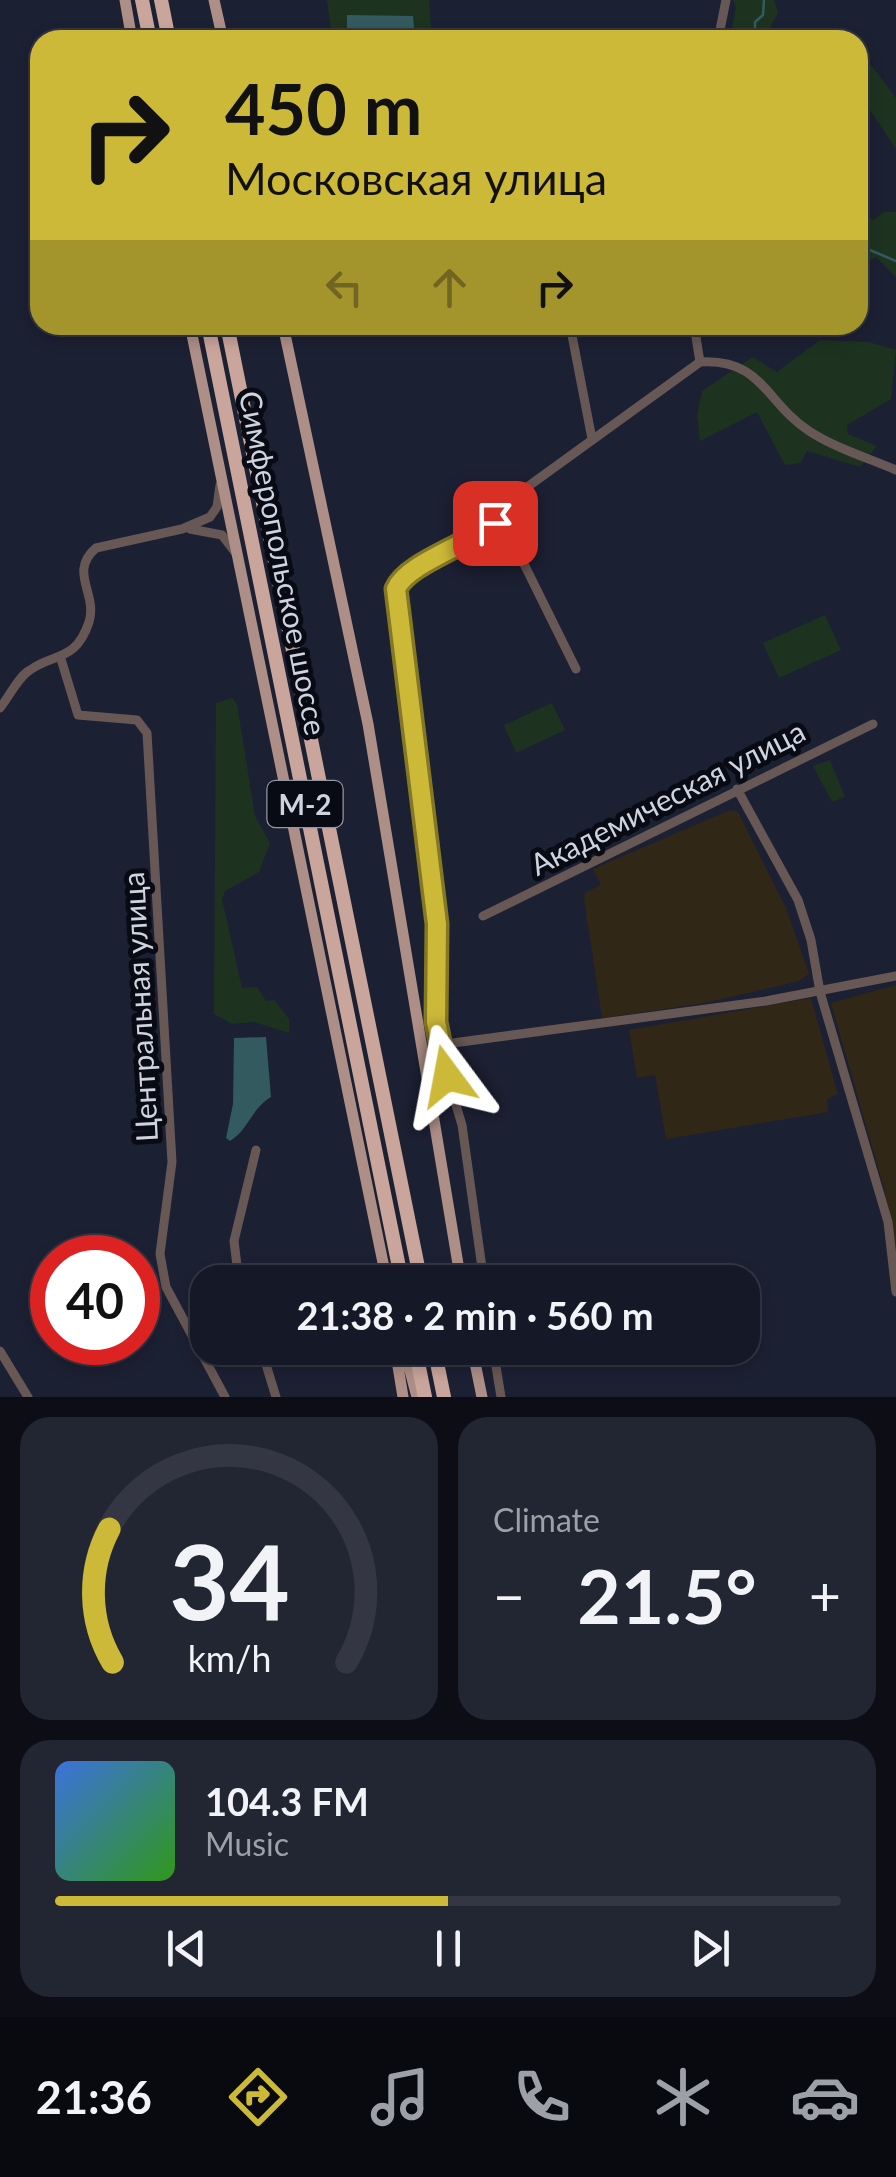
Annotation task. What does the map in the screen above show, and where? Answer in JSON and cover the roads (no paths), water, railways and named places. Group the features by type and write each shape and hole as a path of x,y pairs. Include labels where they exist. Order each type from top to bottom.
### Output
{"highway":[{"path":"142,0 148,30"},
{"path":"161,0 167,30"},
{"name":"Симферопольское шоссе","path":"210,335 399,1265"},
{"name":"Симферопольское шоссе","path":"229,335 418,1265"},
{"path":"419,1365 426,1397"},
{"path":"437,1365 444,1397"}],"main road":[{"path":"124,0 130,30"},
{"path":"214,0 220,30"},
{"path":"192,335 382,1265"},
{"path":"285,335 368,724 458,1265"},
{"path":"397,1365 402,1397"},
{"path":"409,1365 417,1397"},
{"path":"475,1365 482,1397"}],"street":[{"path":"720,30 726,0"},
{"path":"572,335 592,439"},
{"path":"696,335 700,362"},
{"path":"482,1265 463,1128 438,1045 437,924 396,589 408,573 477,538 519,493 700,362 715,361 751,373 804,428 896,470"},
{"path":"0,708 30,670 61,660 82,638 91,618 82,566 87,556 96,548 182,530 210,517 217,507 221,473"},
{"path":"495,523 524,564 576,670"},
{"path":"182,530 222,535 240,562"},
{"name":"Центральная улица","path":"61,660 78,715 137,720 146,733 172,1162 160,1254 166,1287 226,1397"},
{"name":"Академическая улица","path":"483,916 873,724"},
{"path":"736,789 798,900 812,940 820,992 888,1222 896,1292"},
{"path":"438,1045 820,992 896,976"},
{"path":"237,1265 234,1241 256,1150"},
{"path":"0,1351 28,1397"},
{"path":"266,1365 276,1397"},
{"path":"496,1365 501,1397"}],"waterway":[{"path":"755,30 755,22 763,15 764,0"},
{"path":"868,249 896,261"}]}
